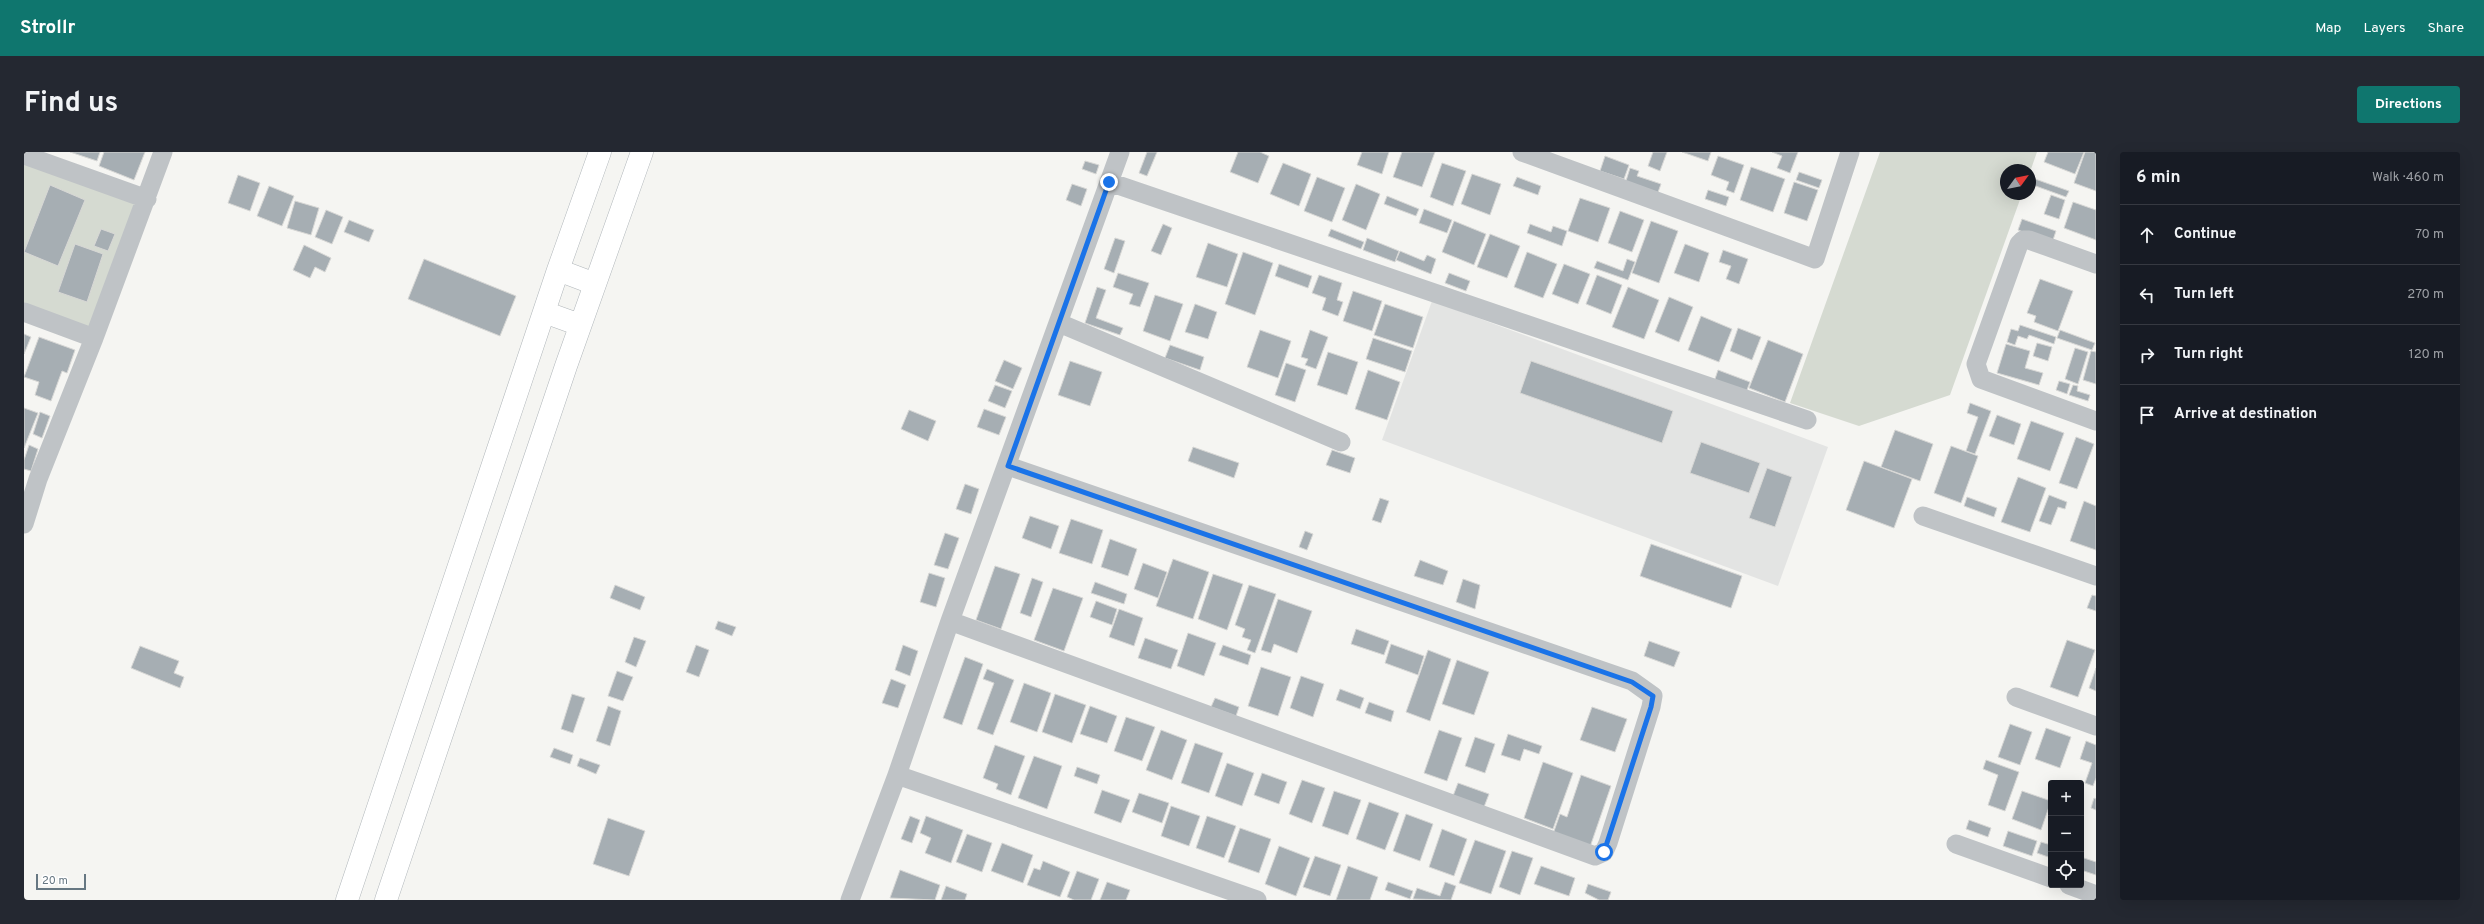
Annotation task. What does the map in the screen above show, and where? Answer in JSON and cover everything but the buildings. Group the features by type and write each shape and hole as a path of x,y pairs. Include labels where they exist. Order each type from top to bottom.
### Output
{"main road":[{"path":"347,900 558,270 600,152"},
{"path":"386,900 580,325 642,152"},
{"path":"558,270 595,284"},
{"path":"544,312 580,325"}],"street":[{"path":"24,524 31,476 94,338 147,199 163,152"},
{"path":"850,900 897,775 950,622 1008,466 1120,152"},
{"path":"1522,152 1815,259 1850,152"},
{"path":"24,155 147,199"},
{"path":"1109,182 1806,420"},
{"path":"2096,264 2029,240 2023,240 2019,244 1976,364 1981,379 2096,421"},
{"path":"24,312 94,338"},
{"path":"1059,323 1341,442"},
{"path":"950,622 1595,856 1604,852 1608,843 1651,707 1653,696 1644,689 1632,682 1008,466"},
{"path":"1923,516 2096,576"},
{"path":"2016,697 2096,726"},
{"path":"897,775 1257,900"},
{"path":"1956,844 2048,877"},
{"path":"2077,888 2096,895"}],"shaded area":[{"path":"1880,152 2037,152 2033,164 2000,164 2000,200 2020,200 1950,395 1859,426 1790,403"},
{"path":"24,155 147,199 94,338 24,312"},
{"path":"1432,301 1828,447 1778,586 1382,440"}],"route":[{"path":"1109,182 1008,466 1632,682 1644,689 1653,696 1651,707 1604,852"}]}
